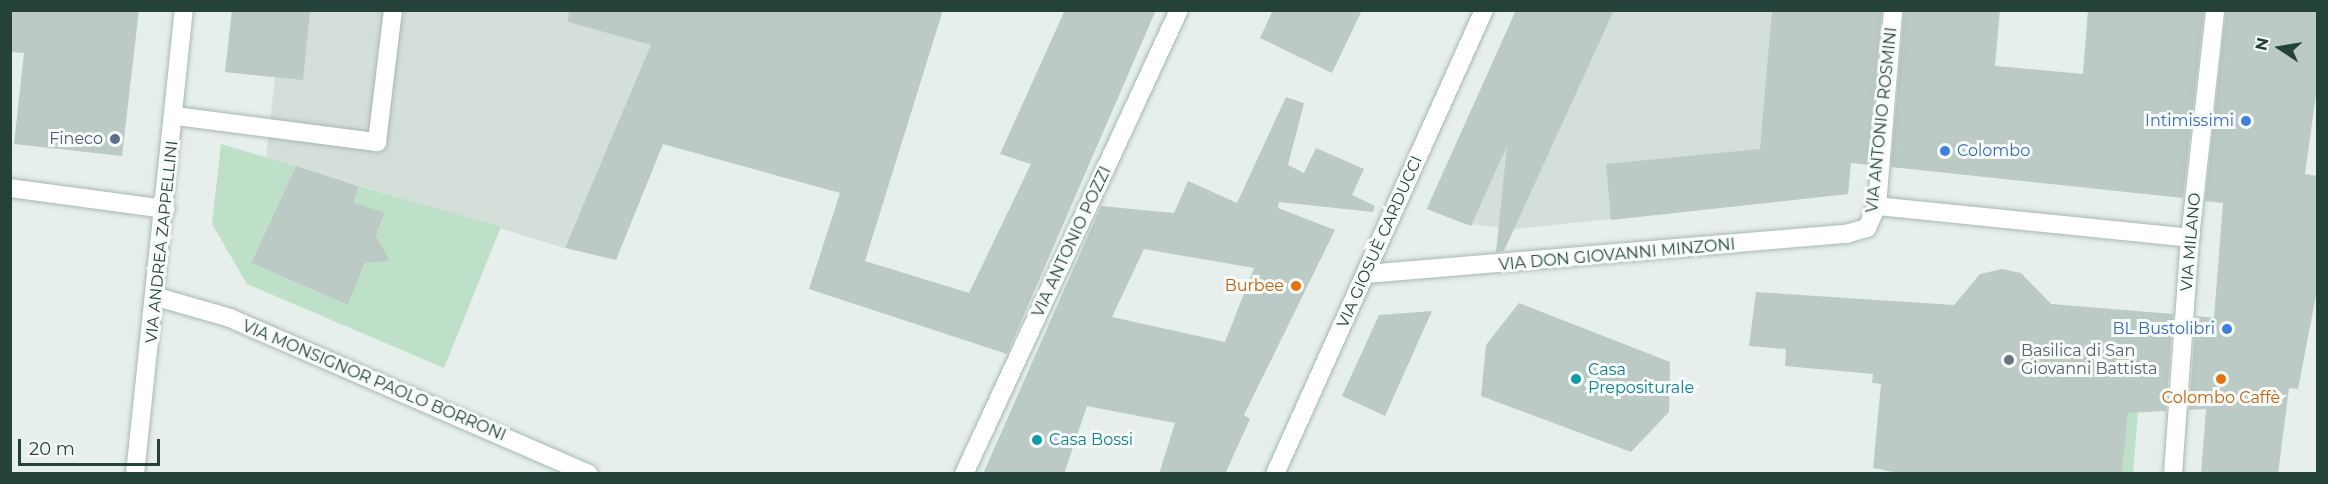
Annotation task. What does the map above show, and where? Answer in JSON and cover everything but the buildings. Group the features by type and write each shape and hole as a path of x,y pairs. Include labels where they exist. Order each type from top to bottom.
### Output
{"street":[{"name":"VIA ANDREA ZAPPELLINI","path":"135,474 157,297 176,116 184,10"},
{"path":"176,116 377,142 393,10"},
{"name":"VIA ANTONIO POZZI","path":"964,474 1179,10"},
{"name":"VIA GIOSUÈ CARDUCCI","path":"1275,474 1484,10"},
{"name":"VIA ANTONIO ROSMINI","path":"1867,228 1877,206 1893,10"},
{"name":"VIA MILANO","path":"2173,474 2190,238 2215,10"},
{"path":"10,188 166,209"},
{"path":"1877,206 2190,238"},
{"name":"VIA DON GIOVANNI MINZONI","path":"1366,274 1846,234 1867,228"},
{"name":"VIA MONSIGNOR PAOLO BORRONI","path":"157,297 230,318 589,474"}],"shaded area":[{"path":"232,11 667,11 565,248 266,157 275,77 226,72"},
{"path":"1516,11 1863,11 1848,194 1514,229 1462,223 1426,209"}],"green space":[{"path":"221,144 296,166 251,263 348,305 365,263 374,262 376,236 385,214 354,202 359,186 501,227 444,368 247,284 212,224"},
{"path":"2138,412 2133,473 2122,474 2128,413"}],"place":[{"name":"Intimissimi","path":"2246,121"},
{"name":"Fineco","path":"115,139"},
{"name":"Colombo","path":"1945,151"},
{"name":"Burbee","path":"1296,286"},
{"name":"BL Bustolibri","path":"2227,329"},
{"name":"Basilica di San Giovanni Battista","path":"2009,360"},
{"name":"Casa Prepositurale","path":"1576,379"},
{"name":"Colombo Caffè","path":"2221,379"},
{"name":"Casa Bossi","path":"1037,440"}]}
